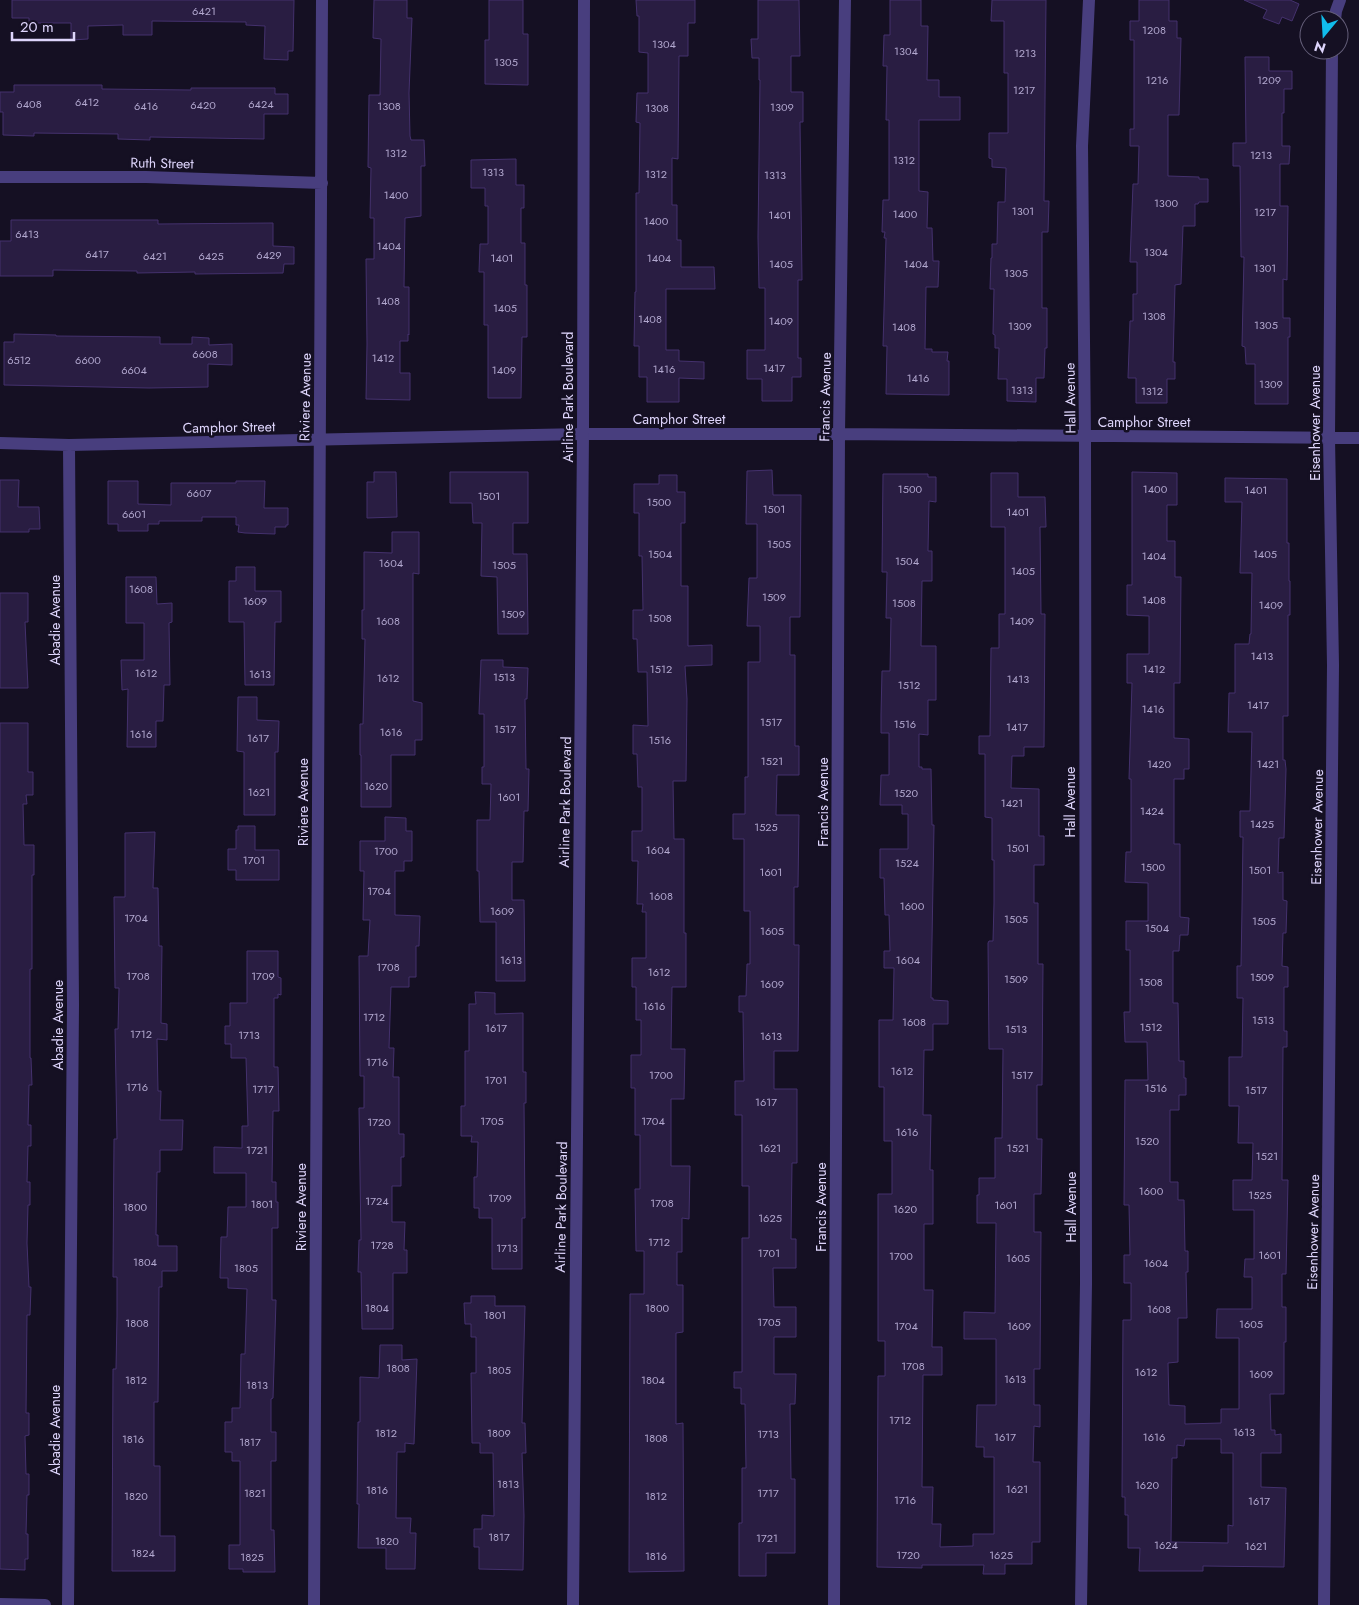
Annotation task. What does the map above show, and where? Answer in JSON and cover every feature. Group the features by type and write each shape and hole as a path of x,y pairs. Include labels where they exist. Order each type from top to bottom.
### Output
{"street":[{"name":"Riviere Avenue","path":"314,1605 322,0"},
{"name":"Airline Park Boulevard","path":"573,1605 583,434 584,0"},
{"name":"Francis Avenue","path":"834,1605 839,434 845,0"},
{"name":"Hall Avenue","path":"1081,1605 1086,1284 1085,437 1082,146 1089,0"},
{"name":"Eisenhower Avenue","path":"1324,1605 1333,665 1329,438 1332,60"},
{"name":"Ruth Street","path":"0,177 146,177 322,183"},
{"name":"Camphor Street","path":"0,443 69,445 583,434 1359,438"},
{"name":"Abadie Avenue","path":"68,1605 73,1005 69,445"},
{"path":"0,1604 45,1605"}],"building":[{"path":"12,0 294,0 293,51 288,51 288,60 264,59 265,26 246,25 246,22 152,21 152,35 123,35 123,25 88,26 88,39 71,40 71,23 29,23 29,18 12,18"},
{"path":"374,0 407,0 407,18 412,18 409,93 410,136 411,140 424,140 425,166 421,166 421,216 405,218 404,287 409,287 409,335 408,341 400,341 400,373 410,373 410,400 366,399 366,259 374,259 374,218 370,218 371,168 368,167 369,95 380,95 381,39 373,38"},
{"path":"489,0 523,0 523,34 528,34 528,85 485,84 485,40 489,40"},
{"path":"636,0 695,0 695,23 688,23 688,56 679,56 678,159 672,158 672,205 677,205 677,240 681,240 681,267 714,267 715,289 666,289 666,350 679,350 679,361 704,362 704,379 679,378 679,402 647,402 647,377 639,377 639,346 634,346 636,193 639,193 640,123 636,122 637,93 648,93 648,53 639,52 639,16 637,16"},
{"path":"758,0 799,0 800,56 791,56 791,92 803,92 803,122 800,122 802,280 798,280 798,358 801,358 801,377 792,377 792,401 762,401 762,379 747,379 747,350 765,350 765,288 759,288 758,237 760,80 759,58 752,58 751,39 758,39"},
{"path":"890,0 921,0 921,26 928,26 927,80 939,80 939,97 960,97 960,120 919,120 919,191 928,192 927,228 932,228 933,261 939,261 938,287 926,287 925,349 932,349 932,352 948,352 949,395 886,394 887,346 883,346 886,238 884,238 885,232 882,232 883,200 889,200 889,120 886,120 887,66 883,66 884,35 890,35"},
{"path":"992,0 1046,0 1044,201 1049,201 1048,232 1042,232 1042,308 1047,308 1047,348 1045,348 1044,378 1036,378 1036,402 1007,401 1007,379 998,379 999,348 995,348 995,335 993,334 994,289 990,289 992,244 997,244 998,202 1005,202 1006,168 992,167 992,159 989,158 989,133 1008,133 1008,73 1004,73 1004,21 991,21"},
{"path":"1139,0 1169,0 1169,21 1177,21 1177,38 1181,38 1179,115 1168,115 1168,176 1208,179 1208,202 1195,204 1195,226 1183,226 1181,284 1175,285 1173,362 1175,362 1175,379 1167,379 1167,403 1136,403 1136,378 1128,378 1130,321 1133,321 1133,294 1137,294 1137,262 1130,262 1133,184 1138,184 1139,146 1130,146 1130,129 1134,129 1134,40 1130,40 1130,21 1139,21"},
{"path":"1244,0 1290,0 1299,4 1292,21 1282,17 1279,24 1263,18 1267,10"},
{"path":"1245,57 1269,57 1269,71 1292,71 1292,89 1284,89 1284,113 1282,113 1282,146 1290,146 1289,164 1280,164 1280,206 1288,206 1287,280 1283,279 1283,318 1290,318 1290,337 1288,337 1288,404 1255,404 1255,364 1246,364 1245,347 1242,346 1244,257 1241,257 1240,166 1233,166 1233,143 1246,143"},
{"path":"14,85 102,85 102,89 191,90 191,88 275,88 275,94 288,94 288,114 264,114 264,139 150,137 150,140 118,139 118,134 34,133 34,136 3,135 3,112 0,112 0,92 14,92"},
{"path":"516,159 516,185 524,185 524,208 521,208 521,243 525,243 525,285 527,285 527,337 522,337 521,398 488,398 488,325 484,325 484,272 479,272 480,244 488,244 488,206 485,206 485,188 471,188 471,160"},
{"path":"11,220 158,220 158,224 273,223 273,246 294,247 294,264 284,264 283,273 195,274 195,272 137,273 137,271 53,270 53,276 0,276 0,241 11,241"},
{"path":"14,334 160,337 160,344 192,344 192,337 209,338 209,345 232,344 232,365 208,364 208,387 149,388 4,385 4,342 14,342"},
{"path":"772,470 773,495 801,495 800,617 790,617 790,655 795,655 795,746 799,746 799,775 777,775 776,815 799,815 798,887 794,887 794,945 799,945 798,1051 774,1051 774,1089 797,1089 797,1163 792,1163 791,1239 796,1239 796,1268 773,1268 774,1307 796,1307 796,1337 774,1337 774,1374 796,1374 795,1404 790,1404 791,1479 795,1479 795,1553 766,1553 766,1576 739,1576 739,1523 742,1523 742,1468 746,1468 745,1404 741,1404 741,1388 734,1388 734,1372 742,1372 742,1238 749,1238 749,1186 742,1186 742,1115 735,1115 735,1081 744,1081 743,1012 739,1012 739,996 746,996 747,964 750,964 750,911 744,911 744,839 733,839 733,814 745,814 745,777 748,777 748,662 760,662 760,626 747,626 749,578 757,578 757,524 746,524 747,471"},
{"path":"374,472 396,472 397,517 367,518 367,482 374,482"},
{"path":"450,472 528,472 528,523 513,523 513,554 527,554 528,634 498,634 497,577 481,576 482,523 473,523 472,503 450,503"},
{"path":"1132,472 1177,473 1177,505 1167,505 1167,541 1175,541 1175,577 1181,577 1180,683 1174,683 1174,738 1189,739 1189,769 1184,769 1184,779 1174,779 1174,844 1180,844 1180,917 1189,918 1188,935 1180,935 1179,951 1173,951 1173,1003 1178,1003 1179,1061 1184,1061 1186,1095 1179,1095 1179,1110 1170,1110 1170,1182 1178,1182 1178,1200 1184,1200 1185,1251 1188,1251 1188,1272 1186,1272 1187,1318 1178,1318 1178,1362 1168,1363 1169,1405 1185,1406 1185,1424 1221,1423 1221,1409 1239,1409 1239,1338 1216,1338 1217,1309 1252,1309 1252,1277 1244,1277 1245,1259 1254,1259 1254,1210 1233,1210 1233,1180 1252,1180 1253,1143 1238,1143 1239,1106 1229,1106 1229,1057 1242,1057 1243,998 1237,998 1237,966 1241,966 1242,908 1243,837 1240,837 1240,811 1250,811 1252,732 1228,732 1229,693 1235,693 1235,644 1249,644 1251,634 1252,573 1240,573 1242,502 1225,502 1225,478 1287,479 1287,543 1289,543 1290,581 1288,716 1283,716 1283,760 1285,760 1286,769 1284,838 1279,838 1278,873 1283,872 1283,900 1287,901 1286,933 1283,933 1282,966 1288,967 1288,987 1284,987 1284,1031 1287,1031 1287,1047 1283,1047 1282,1180 1288,1180 1286,1274 1282,1274 1282,1307 1286,1307 1286,1342 1284,1342 1284,1394 1270,1394 1271,1430 1275,1430 1275,1435 1281,1434 1281,1453 1261,1453 1261,1487 1286,1488 1284,1567 1203,1566 1203,1571 1139,1571 1140,1548 1128,1548 1128,1515 1125,1515 1125,1497 1122,1497 1123,1320 1131,1320 1131,1283 1124,1283 1124,1255 1130,1255 1129,1205 1124,1205 1125,1080 1148,1080 1147,1042 1125,1042 1124,1012 1130,1012 1130,950 1126,950 1126,921 1148,921 1148,883 1125,882 1126,852 1131,852 1131,779 1129,779 1132,683 1127,683 1127,654 1149,654 1149,616 1127,615 1127,585 1132,585","holes":["1185,1439 1221,1439 1221,1453 1233,1453 1233,1526 1228,1525 1228,1543 1171,1542 1172,1458 1177,1458 1177,1445 1184,1446"]},
{"path":"991,473 1018,473 1018,497 1045,497 1046,527 1040,527 1041,614 1045,614 1044,747 1024,747 1024,756 1012,756 1011,788 1039,789 1039,836 1044,836 1044,865 1034,865 1034,903 1038,903 1038,964 1043,964 1042,1085 1037,1085 1037,1139 1042,1139 1041,1194 1034,1194 1034,1232 1041,1232 1040,1369 1034,1369 1034,1405 1040,1405 1040,1427 1034,1426 1033,1462 1040,1462 1040,1542 1032,1542 1032,1564 1005,1564 1005,1574 983,1574 984,1565 922,1565 922,1568 877,1567 878,1376 885,1376 885,1341 878,1341 878,1194 892,1194 892,1141 884,1141 884,1087 879,1087 879,1020 893,1020 894,968 884,968 884,951 890,951 889,915 885,915 884,878 880,878 880,849 908,849 908,814 902,814 902,805 880,805 881,775 889,775 889,733 881,733 881,715 882,671 890,671 891,618 886,618 887,572 882,572 883,474 928,474 928,477 936,477 936,502 929,501 928,551 932,551 932,581 922,581 921,646 936,646 936,700 928,700 928,735 919,734 919,767 931,769 932,825 934,825 931,998 933,1000 948,1001 948,1024 933,1024 933,1050 924,1050 923,1115 931,1115 930,1170 933,1170 933,1224 924,1224 924,1290 933,1290 932,1347 942,1347 942,1375 923,1375 922,1487 933,1487 932,1524 941,1524 940,1547 973,1546 973,1534 994,1534 994,1457 984,1457 984,1447 976,1447 977,1405 996,1405 996,1339 964,1339 964,1312 995,1313 996,1223 977,1223 977,1195 979,1195 979,1178 995,1178 995,1138 1002,1138 1003,1049 989,1049 988,943 993,941 994,903 992,818 985,817 985,754 979,754 979,736 990,736 991,648 999,648 999,614 1005,614 1005,527 991,527"},
{"path":"659,475 677,475 677,492 685,492 685,523 681,523 681,586 688,586 688,646 712,645 712,665 685,666 687,699 686,781 673,781 674,839 684,839 686,987 672,987 671,1049 685,1049 684,1099 671,1099 671,1166 690,1166 689,1219 682,1218 682,1252 677,1252 677,1285 683,1285 683,1332 676,1333 676,1424 683,1423 684,1571 629,1572 630,1294 644,1294 644,1251 636,1251 635,1189 640,1189 640,1135 635,1135 635,1088 631,1088 631,1055 641,1055 641,1020 636,1020 636,987 632,987 632,958 646,958 646,912 642,912 643,904 637,904 638,861 632,861 632,831 642,831 642,787 638,787 637,754 633,754 633,725 648,726 647,672 638,672 637,639 633,639 633,610 643,610 642,556 639,556 639,513 634,513 634,484 659,484"},
{"path":"0,480 19,480 18,507 39,507 40,529 29,529 29,532 0,532"},
{"path":"108,481 138,481 138,504 171,505 171,483 265,481 264,508 288,508 288,525 286,527 275,527 275,534 245,533 238,532 239,525 236,525 236,517 202,517 202,521 159,521 159,524 148,524 148,531 118,531 118,524 108,524"},
{"path":"392,532 419,532 419,574 413,573 413,701 422,703 422,740 415,740 415,755 391,755 391,807 361,807 360,724 363,724 365,639 362,639 364,552 392,553"},
{"path":"236,567 255,567 255,591 281,591 281,622 275,622 274,685 245,685 244,622 229,622 229,581 236,581"},
{"path":"126,577 156,577 157,604 172,603 172,622 169,623 170,685 164,685 163,721 156,721 156,747 127,747 128,689 122,690 121,660 144,660 144,623 126,623"},
{"path":"0,593 28,593 28,622 25,622 28,688 0,688"},
{"path":"481,660 503,660 503,667 528,668 527,699 525,699 526,769 529,769 528,811 524,811 523,862 512,862 512,900 524,900 525,981 496,981 496,922 480,922 477,820 490,820 491,784 482,784 482,767 484,767 484,714 479,714"},
{"path":"238,697 257,697 257,720 279,721 278,752 275,752 275,815 244,815 244,752 237,751"},
{"path":"0,723 28,723 28,772 33,772 33,795 26,795 27,804 23,804 24,845 34,845 34,875 32,875 32,969 30,969 30,1058 32,1085 29,1085 28,1125 31,1125 31,1146 28,1146 27,1182 30,1182 27,1243 29,1287 31,1287 30,1315 27,1315 26,1413 29,1413 29,1435 25,1436 26,1474 29,1474 29,1495 27,1495 26,1534 28,1534 28,1559 25,1559 25,1570 0,1569"},
{"path":"385,817 406,818 406,831 412,831 412,861 404,861 404,871 395,871 395,915 420,916 419,946 416,946 416,977 409,977 409,987 391,987 389,1048 394,1048 393,1077 399,1077 399,1134 404,1134 404,1157 401,1157 401,1186 392,1186 392,1222 405,1222 404,1250 407,1250 407,1273 393,1273 393,1329 362,1329 361,1272 358,1272 359,1240 361,1240 359,1108 364,1108 364,1076 360,1076 359,956 368,956 370,920 363,920 364,871 360,871 360,841 385,841"},
{"path":"238,826 255,826 255,850 279,850 279,880 236,880 236,870 228,870 228,849 236,849 236,830 238,830"},
{"path":"155,832 153,888 158,888 159,946 162,946 161,1023 167,1024 167,1040 157,1039 158,1091 161,1091 160,1120 183,1120 182,1150 160,1150 160,1172 157,1172 156,1235 158,1235 158,1246 177,1246 177,1271 162,1271 162,1287 159,1287 158,1402 154,1402 154,1466 160,1466 160,1536 175,1536 175,1571 112,1571 113,1369 116,1369 117,1316 117,1277 113,1277 114,1139 117,1139 115,1029 118,1029 119,988 115,988 114,897 125,897 125,833"},
{"path":"247,951 278,951 278,977 281,978 281,995 278,994 278,998 274,998 274,1067 278,1067 279,1111 273,1111 272,1182 276,1182 276,1202 278,1202 278,1228 272,1228 272,1300 276,1300 271,1432 276,1432 276,1461 271,1461 271,1530 274,1530 275,1572 243,1572 243,1569 229,1569 229,1545 240,1545 240,1461 232,1461 232,1452 225,1452 225,1422 232,1422 232,1408 240,1408 241,1354 245,1354 247,1289 228,1288 228,1278 220,1278 221,1237 227,1237 228,1207 246,1207 246,1173 214,1173 214,1147 242,1148 242,1126 248,1126 246,1058 231,1058 231,1044 225,1044 225,1026 230,1026 230,1003 247,1003"},
{"path":"475,992 495,993 495,1014 523,1013 523,1072 526,1072 526,1103 524,1103 525,1218 522,1218 522,1269 492,1269 492,1218 479,1218 479,1208 474,1208 474,1177 477,1177 478,1142 471,1142 472,1136 461,1136 461,1106 465,1106 465,1051 469,1051 469,1004 476,1004"},
{"path":"471,1296 495,1296 495,1306 525,1306 522,1423 525,1423 526,1453 522,1453 523,1570 479,1569 479,1547 474,1547 474,1529 482,1529 482,1515 494,1516 493,1453 480,1453 480,1443 472,1443 471,1373 476,1373 476,1337 471,1337 471,1324 465,1324 464,1303 471,1303"},
{"path":"380,1345 402,1345 402,1360 417,1359 414,1444 405,1443 405,1452 397,1452 396,1518 411,1518 410,1533 416,1533 415,1569 386,1569 386,1548 358,1548 359,1504 357,1504 360,1377 379,1378"}]}
